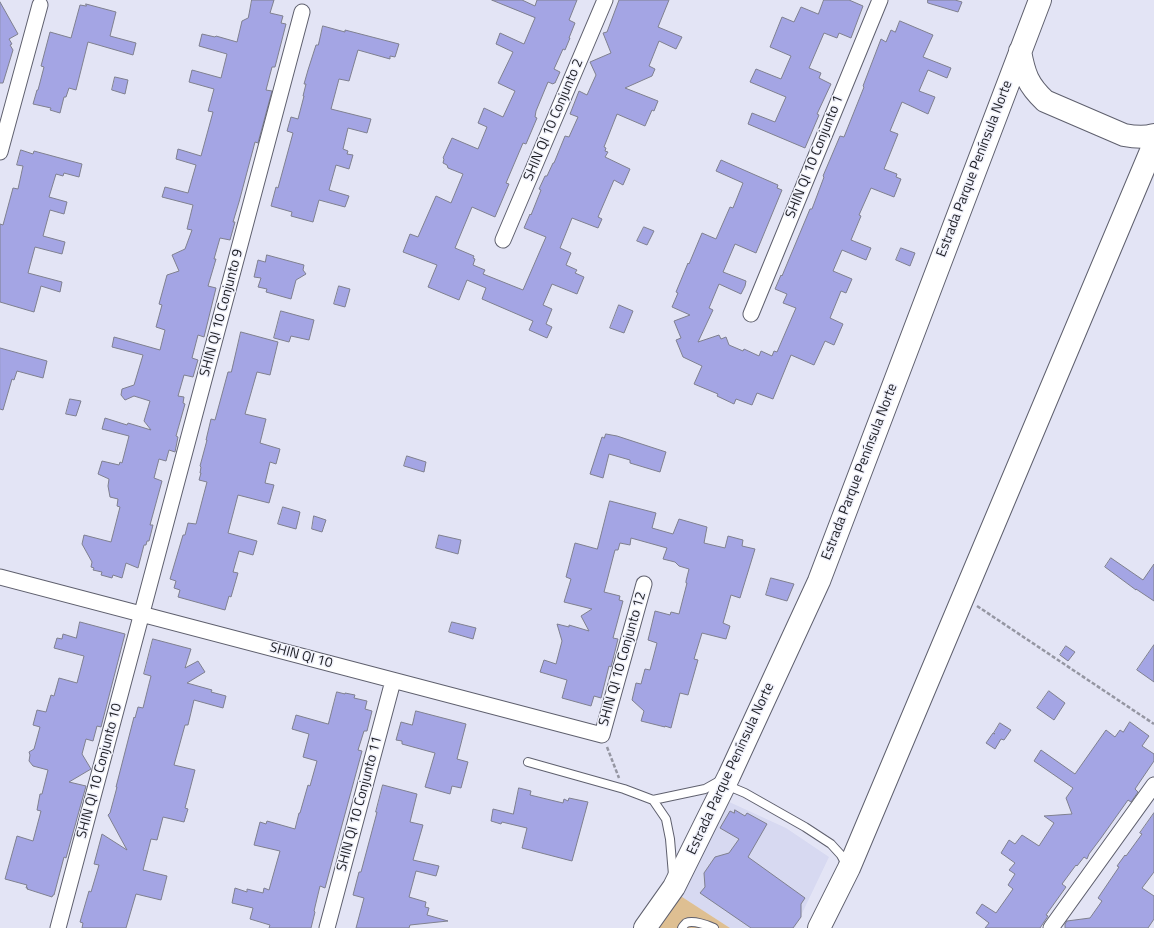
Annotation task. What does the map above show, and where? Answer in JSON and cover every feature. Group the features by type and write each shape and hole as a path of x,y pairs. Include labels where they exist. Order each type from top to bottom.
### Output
{"main road":[{"name":"Estrada Parque Península Norte","path":"645,928 674,887 727,780 819,581 1040,0"},
{"path":"1020,51 1023,68 1028,80 1035,92 1045,101 1124,135 1137,138 1154,135"},
{"path":"819,928 849,868 1154,144"}],"street":[{"name":"SHIN QI 10 Conjunto 2","path":"503,240 605,0"},
{"name":"SHIN QI 10 Conjunto 1","path":"751,314 880,0"},
{"path":"0,152 40,5"},
{"name":"SHIN QI 10 Conjunto 9","path":"142,614 302,12"},
{"name":"SHIN QI 10","path":"0,577 602,735"},
{"name":"SHIN QI 10 Conjunto 12","path":"602,735 644,584"},
{"name":"SHIN QI 10 Conjunto 10","path":"58,928 142,614"},
{"name":"SHIN QI 10 Conjunto 11","path":"327,928 393,681"},
{"path":"1051,928 1154,785"}],"lane":[{"path":"528,762 624,789 653,800 705,789 727,780 751,797 805,827 831,844 841,855 849,868"},
{"path":"653,800 666,819 670,839 674,887"},
{"path":"682,928 686,923 691,922 714,928"}],"path":[{"path":"963,597 1154,724"},
{"path":"602,735 624,789"}],"shaded area":[{"path":"727,801 786,828 829,857 795,928 730,928 676,893"},
{"path":"676,893 730,928 656,928"}],"building":[{"path":"252,0 274,0 270,13 283,16 281,23 286,24 275,67 272,67 266,90 272,91 258,143 255,142 233,222 235,222 230,240 220,238 214,259 216,259 208,286 216,288 204,337 198,335 192,358 198,360 193,377 184,375 178,396 184,397 183,403 185,404 176,436 178,437 175,452 169,450 166,461 159,459 154,478 162,481 150,525 153,525 149,541 147,541 146,545 144,545 138,568 126,563 122,578 113,575 112,578 101,575 102,572 93,570 94,568 91,567 92,562 82,544 84,535 111,542 120,507 117,506 118,499 110,497 108,486 109,479 98,474 102,461 119,465 120,462 122,463 129,436 102,429 105,418 127,425 128,423 151,430 144,421 150,401 134,396 125,400 121,395 122,389 134,385 143,355 112,347 114,337 160,350 165,330 156,327 162,305 159,304 167,275 179,271 172,255 185,249 192,230 187,229 193,205 162,197 165,187 188,193 196,165 176,159 178,149 201,156 213,112 208,111 214,89 189,82 192,70 221,78 227,54 199,46 202,34 237,42 242,21 248,18"},
{"path":"492,0 522,0 535,6 537,0 577,0 569,20 575,23 570,38 554,69 560,72 555,83 553,84 548,82 536,111 535,117 537,118 526,144 523,143 506,183 509,184 495,217 472,207 455,248 474,256 473,258 475,259 473,265 485,270 483,274 523,290 546,237 524,228 530,214 531,215 541,190 539,189 545,176 547,176 554,163 565,136 569,137 578,117 570,114 579,91 587,95 596,75 590,62 611,53 603,33 607,32 619,0 669,0 658,27 682,37 676,49 659,41 649,66 655,69 652,76 625,88 658,101 645,126 617,114 604,147 606,148 605,151 608,152 605,157 630,169 623,185 614,180 598,217 602,219 598,228 572,218 560,248 571,253 566,265 577,270 575,273 584,277 577,294 552,284 543,305 552,309 546,324 552,327 547,338 529,330 533,321 482,299 486,288 467,280 459,300 428,287 437,265 403,252 410,234 418,237 436,196 451,203 463,174 448,168 447,165 443,163 443,158 452,138 478,149 487,127 478,123 484,108 503,117 515,91 498,83 513,52 496,44 500,33 524,44 535,18"},
{"path":"824,0 849,0 863,6 851,38 839,33 837,38 824,33 809,68 821,73 819,78 831,84 817,114 819,115 805,148 748,124 752,113 775,122 786,97 750,82 756,69 781,79 791,56 770,47 782,17 794,22 801,7 818,14"},
{"path":"928,0 955,0 962,2 958,12 928,3"},
{"path":"0,2 18,34 9,39 13,50 3,83 0,83"},
{"path":"86,4 116,12 110,36 136,43 133,55 88,42 76,90 69,88 66,97 64,97 60,113 50,110 51,108 33,104 44,67 41,66 50,32 71,38 80,5 86,6"},
{"path":"900,21 933,35 923,57 951,68 947,78 928,70 919,91 935,97 928,114 902,102 890,131 898,134 884,169 897,174 896,177 901,179 894,197 871,188 859,215 861,216 851,240 871,248 866,260 842,250 833,271 852,279 846,293 841,291 830,318 843,324 834,345 825,341 814,365 791,355 773,399 757,393 752,405 736,399 734,404 717,396 718,394 694,384 702,366 683,357 676,340 681,338 674,321 690,315 672,307 678,293 676,292 702,233 716,239 730,207 733,208 743,183 716,171 721,160 778,185 777,188 782,190 756,253 735,244 723,272 746,281 745,286 741,294 719,284 709,308 713,310 698,342 719,335 721,339 726,337 729,345 743,351 744,349 759,356 761,351 772,356 774,351 777,352 796,308 783,303 787,294 775,289 781,275 782,276 810,209 812,209 824,177 823,176 840,136 844,137 881,39 886,42 891,30 895,32"},
{"path":"323,26 399,44 395,57 390,56 390,59 358,50 349,81 339,79 331,109 371,119 367,133 348,128 343,149 348,151 347,154 353,155 349,169 336,165 329,190 349,196 345,207 319,200 313,222 291,216 292,212 271,206 276,187 278,188 293,133 287,131 291,117 298,119 304,96 306,84 304,84"},
{"path":"115,77 128,80 125,94 112,90"},
{"path":"21,150 33,154 34,151 82,164 79,177 64,173 63,176 56,174 49,197 67,202 64,214 50,210 43,236 65,242 62,254 35,247 28,273 62,282 60,292 41,286 34,312 0,302 0,224 3,225 13,188 18,189 23,166 17,165"},
{"path":"644,227 654,231 647,245 637,241"},
{"path":"901,248 915,253 910,266 896,260"},
{"path":"267,255 304,265 303,270 306,274 296,280 291,299 266,292 267,289 258,287 261,278 254,277 258,260 265,262"},
{"path":"339,286 350,289 345,307 334,304"},
{"path":"619,305 633,311 624,333 610,328"},
{"path":"281,311 314,320 309,340 291,336 289,342 274,338"},
{"path":"241,332 278,342 270,375 257,372 245,414 266,419 260,443 280,449 276,464 270,462 265,483 274,485 269,503 238,495 228,533 257,541 253,555 239,551 233,572 238,573 231,597 229,596 225,610 178,597 180,590 174,588 176,581 170,579 188,523 196,524 207,482 199,480 201,473 200,466 206,440 211,419 215,420 228,372 231,372"},
{"path":"0,348 47,361 43,378 17,371 14,380 12,379 3,410 0,409"},
{"path":"70,399 81,401 76,416 66,414"},
{"path":"606,434 617,436 666,452 660,472 630,463 630,460 609,454 603,478 590,474 602,437 604,438"},
{"path":"407,456 426,462 424,472 404,466"},
{"path":"610,501 656,513 652,528 673,534 679,519 707,527 704,543 725,548 728,536 743,540 742,546 755,549 740,598 731,595 723,623 730,626 726,639 702,633 694,659 698,660 688,695 680,693 671,728 641,721 644,711 632,700 636,683 641,684 645,669 650,670 657,643 648,640 655,611 670,615 671,612 679,614 687,583 686,581 689,569 679,566 675,562 663,559 667,548 631,538 630,545 620,543 618,550 615,550 604,592 620,596 619,600 623,601 613,638 618,639 601,698 594,696 591,706 562,698 567,680 540,672 544,660 556,664 562,641 557,624 569,627 569,625 589,631 581,616 592,609 564,602 571,579 566,577 575,543 597,549"},
{"path":"283,507 300,512 296,529 278,524"},
{"path":"314,516 326,520 322,532 312,529"},
{"path":"439,535 461,540 458,554 436,548"},
{"path":"1111,558 1143,580 1154,564 1154,601 1136,590 1105,567"},
{"path":"771,578 794,584 787,601 766,595"},
{"path":"80,622 125,634 101,727 97,726 93,741 86,739 82,754 91,769 69,782 86,786 66,858 64,857 54,895 52,897 27,889 27,885 5,879 17,836 33,841 41,811 37,810 40,794 42,794 48,770 33,766 29,761 29,752 34,749 40,727 33,725 37,710 46,712 51,695 54,696 59,678 77,683 84,656 54,648 57,638 62,639 63,634 76,638"},
{"path":"452,622 476,628 473,639 449,632"},
{"path":"153,639 191,649 185,668 198,661 205,672 187,683 212,690 211,692 226,696 223,708 194,700 188,725 185,725 174,765 195,770 185,808 188,809 184,822 163,817 157,840 151,839 143,870 167,876 161,900 136,894 126,928 82,928 83,923 80,922 89,891 91,892 99,865 94,864 102,834 127,850 108,815 110,813 117,787 134,717 135,718 138,707 143,708 151,676 144,674"},
{"path":"1154,645 1154,682 1137,670"},
{"path":"1066,646 1075,652 1068,661 1060,655"},
{"path":"1049,691 1065,703 1054,720 1037,708"},
{"path":"337,692 355,695 354,698 367,701 365,709 372,711 367,731 364,731 358,750 362,751 325,888 320,886 311,928 269,928 270,925 250,919 253,908 232,903 235,888 247,892 247,889 263,893 264,888 269,890 280,851 254,845 260,822 266,824 267,821 295,829 317,761 303,757 309,734 292,729 296,715 328,724"},
{"path":"416,711 466,724 457,759 468,762 461,788 452,786 450,794 425,787 435,753 402,744 402,741 396,740 401,722 412,725"},
{"path":"1130,722 1149,736 1142,746 1154,754 1154,761 1135,789 1138,792 1131,802 1128,800 1089,854 1087,859 1084,857 1077,866 1076,865 1062,884 1066,887 1046,915 1048,916 1040,928 985,928 989,923 976,913 982,904 996,913 1013,889 1008,885 1015,874 1009,870 1015,863 1001,853 1009,840 1015,844 1022,835 1039,846 1054,823 1044,816 1072,814 1066,798 1073,788 1034,761 1041,750 1075,774 1106,730 1115,737 1120,730 1123,732"},
{"path":"1000,723 1011,730 1004,740 1001,739 995,749 986,743 993,733 995,734 994,733"},
{"path":"383,785 417,794 410,822 423,825 413,860 439,866 436,876 416,871 409,897 426,902 425,907 429,908 427,915 448,921 410,925 409,928 356,928 364,898 353,895 359,872 361,872"},
{"path":"519,788 531,791 530,795 563,803 564,799 568,801 569,798 588,802 572,861 522,848 527,828 491,821 493,809 513,814"},
{"path":"735,810 745,816 747,813 767,824 748,857 805,898 801,904 801,917 793,928 751,928 700,893 705,887 704,873 715,857 729,853 739,839 720,828 730,811 734,813"},
{"path":"1154,813 1154,872 1142,888 1154,896 1154,919 1148,928 1065,928 1067,921 1090,918 1102,901 1098,898 1119,867 1117,866 1142,834 1140,833"}]}
